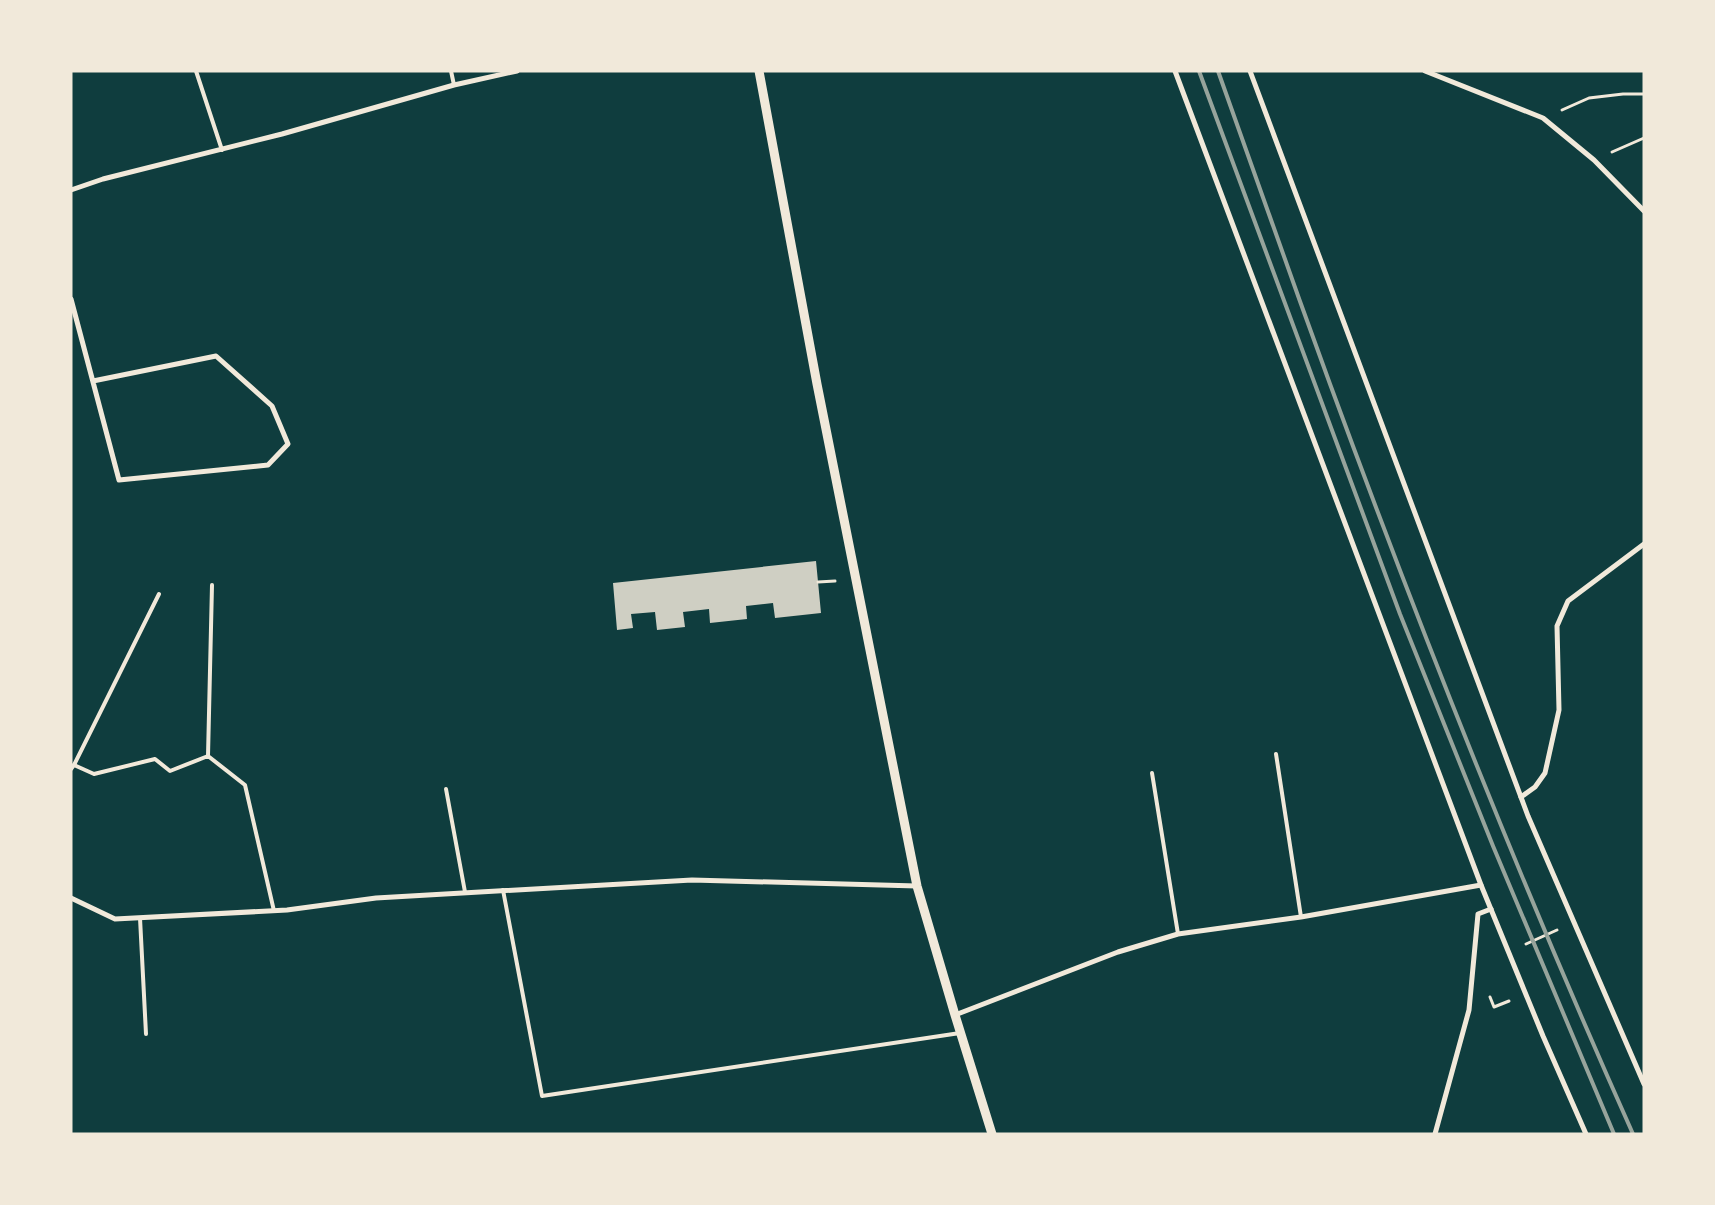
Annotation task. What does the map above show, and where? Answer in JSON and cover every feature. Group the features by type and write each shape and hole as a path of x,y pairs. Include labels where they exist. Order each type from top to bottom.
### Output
{"street":[{"path":"71,190 103,179 222,150 454,85 517,71"},
{"path":"759,71 816,384 917,886 992,1134"},
{"path":"1175,71 1481,885 1543,1036 1586,1134"},
{"path":"1250,71 1521,797 1644,1084"},
{"path":"1425,71 1543,118 1594,160 1644,211"},
{"path":"71,299 119,480 268,465 288,444 272,406 216,356 93,381"},
{"path":"1521,797 1535,787 1545,773 1559,710 1558,626 1568,601 1644,544"},
{"path":"71,898 115,919 274,911 376,898 692,880 917,886"},
{"path":"955,1015 1118,952 1178,934 1301,917 1481,885"},
{"path":"1435,1134 1469,1010 1478,914 1491,909"}],"lane":[{"path":"196,71 222,150"},
{"path":"450,71 454,85"},
{"path":"208,756 212,585"},
{"path":"71,769 159,594"},
{"path":"1276,754 1301,917"},
{"path":"74,765 94,774 155,758 170,771 208,756"},
{"path":"208,756 245,785 274,911"},
{"path":"1152,773 1178,934"},
{"path":"446,789 465,892"},
{"path":"503,890 542,1096 960,1033"},
{"path":"140,918 146,1034"}],"path":[{"path":"1543,118 1589,98 1623,94 1644,94"},
{"path":"1594,160 1644,138"},
{"path":"818,582 838,580"},
{"path":"1494,1007 1509,1001"}],"building":[{"path":"816,561 821,613 775,618 773,603 746,606 747,619 710,623 709,609 683,612 685,627 657,630 655,612 631,614 633,628 617,630 613,583"}],"railway":[{"path":"1199,71 1400,614 1493,846 1614,1134"},
{"path":"1218,71 1330,384 1438,668 1552,949 1633,1134"}]}
